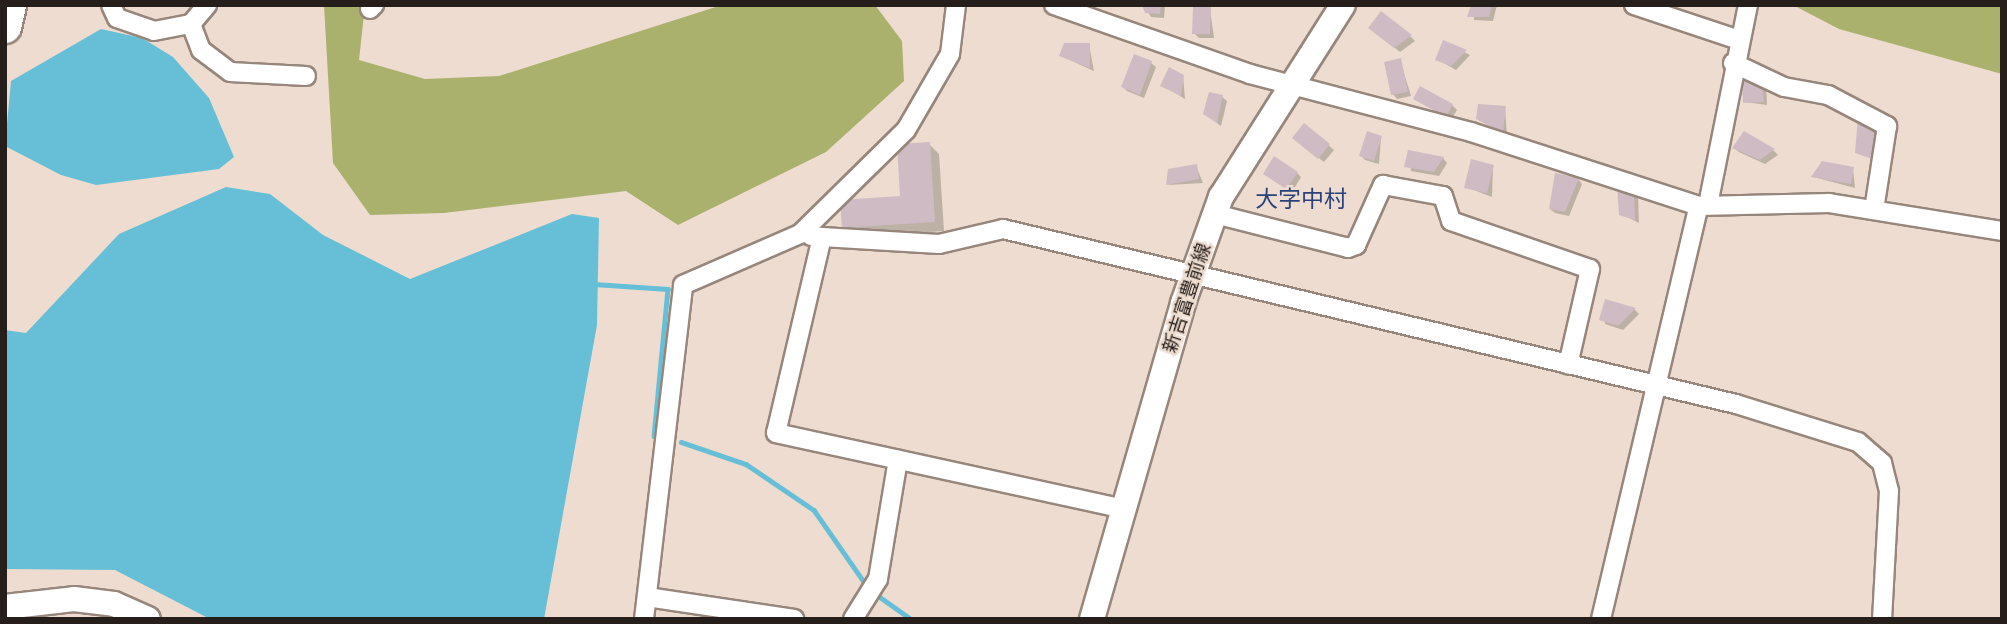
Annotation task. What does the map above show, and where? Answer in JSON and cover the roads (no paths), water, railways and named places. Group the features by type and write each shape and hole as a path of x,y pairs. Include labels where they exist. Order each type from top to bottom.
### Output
{"highway":[{"path":"5,27 10,5"}],"main road":[{"name":"新吉富豊前線","path":"1092,619 1194,275 1215,214 1290,84 1342,5"},
{"path":"5,607 74,599 114,604 148,619"}],"street":[{"path":"111,5 117,18 154,31 191,24 207,5"},
{"path":"644,619 683,285 800,234 906,130 950,54 956,5"},
{"path":"1054,5 1290,84 1471,132 1703,206 1829,202 2002,231"},
{"path":"1634,5 1736,39"},
{"path":"1601,619 1654,386 1703,206 1736,39 1748,5"},
{"path":"191,24 201,50 230,72 306,76"},
{"path":"1733,63 1784,87 1828,95 1887,126 1874,210"},
{"path":"1215,214 1348,248 1356,245 1383,185 1443,196 1451,222 1590,269 1568,365"},
{"path":"800,234 939,244 1003,229 1817,428 1871,451 1889,491 1882,619"},
{"path":"822,237 776,433 1125,509"},
{"path":"853,619 878,579 898,460"},
{"path":"647,597 794,619"}],"water":[{"path":"101,29 142,38 173,57 209,98 234,157 219,169 96,185 61,175 5,146 11,81"},
{"path":"226,187 270,194 323,235 410,279 572,214 599,218 597,325 544,619 210,619 115,570 5,569 5,330 26,333 119,234"}],"waterway":[{"path":"594,284 668,289 654,436"},
{"path":"681,442 746,464 814,510 867,586"},
{"path":"873,592 911,619"}],"district":[{"name":"大字中村","path":"1301,199"}]}
